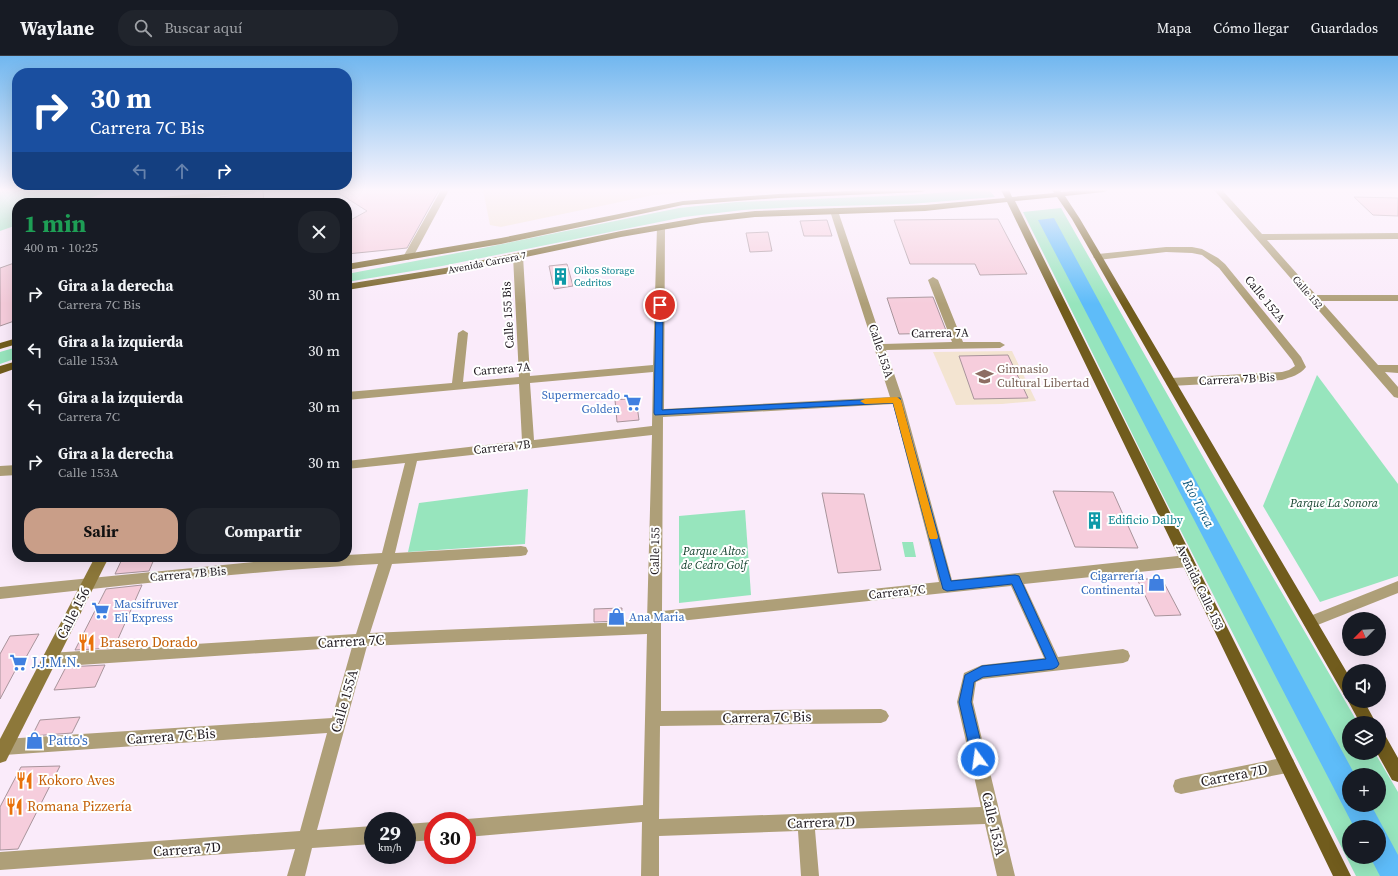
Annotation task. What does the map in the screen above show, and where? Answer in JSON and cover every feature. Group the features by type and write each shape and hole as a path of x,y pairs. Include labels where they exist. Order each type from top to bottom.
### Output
{"main road":[{"name":"Avenida Carrera 7","path":"352,267 501,241 562,228"},
{"name":"Avenida Carrera 7","path":"352,286 445,271 655,228"},
{"name":"Avenida Calle 153","path":"1024,228 1342,876"},
{"path":"1081,228 1342,678"},
{"path":"0,346 12,342"},
{"path":"0,370 12,366"},
{"path":"1386,753 1398,774"}],"street":[{"path":"408,257 424,228"},
{"name":"Calle 155","path":"650,876 661,228"},
{"name":"Calle 153A","path":"840,228 897,400 947,586"},
{"name":"Calle 152","path":"1252,228 1398,394"},
{"path":"1260,237 1398,236"},
{"name":"Calle 152A","path":"1098,257 1190,250 1203,253 1214,258 1297,359 1300,367"},
{"name":"Calle 155 Bis","path":"518,256 528,444"},
{"path":"933,280 959,346"},
{"path":"1313,298 1398,298"},
{"path":"458,386 463,333"},
{"name":"Carrera 7A","path":"880,347 1000,345"},
{"name":"Carrera 7B Bis","path":"1171,382 1282,376 1293,373 1300,367"},
{"name":"Carrera 7A","path":"352,396 659,368"},
{"path":"1375,368 1398,369"},
{"path":"658,413 897,400"},
{"name":"Carrera 7B","path":"352,464 657,430"},
{"name":"Calle 155A","path":"296,876 361,640 387,558 412,457"},
{"path":"0,471 12,470"},
{"name":"Carrera 7B Bis","path":"352,559 521,551"},
{"name":"Carrera 7C","path":"49,660 654,623 947,586 1187,560"},
{"name":"Calle 156","path":"2,751 99,562"},
{"name":"Carrera 7B Bis","path":"0,592 285,562"},
{"path":"1015,579 1053,664 1123,656"},
{"path":"1310,622 1398,587"},
{"name":"Calle 153A","path":"1006,876 965,702 969,678 982,672 1053,664"},
{"name":"Carrera 7C Bis","path":"652,719 881,716"},
{"name":"Carrera 7C Bis","path":"2,751 337,725"},
{"name":"Carrera 7D","path":"1181,786 1287,765"},
{"name":"Carrera 7D","path":"476,828 651,821 806,822 992,815"},
{"path":"806,822 810,876"},
{"name":"Carrera 7D","path":"0,860 364,837"}],"shaded area":[{"name":"Gimnasio Cultural Libertad","path":"1012,351 1036,401 1002,404 956,405 933,352"}],"green space":[{"path":"0,228 8,228 0,231"},
{"path":"580,228 628,228 442,266 352,281 352,273"},
{"path":"1031,228 1073,228 1211,471 1342,696 1342,708 1349,708 1354,716 1342,716 1342,760 1379,760 1384,768 1342,768 1342,812 1386,812 1386,772 1398,792 1398,876 1356,876 1350,864 1386,864 1386,820 1342,820 1342,848 1150,470"},
{"path":"12,348 12,360 0,364 0,352"},
{"name":"Parque La Sonora","path":"1317,375 1398,484 1398,576 1320,602 1263,506"},
{"path":"528,489 525,544 408,552 419,503"},
{"name":"Parque Altos de Cedro Golf","path":"745,510 751,595 679,603 679,516"},
{"path":"902,542 913,542 916,557 905,557"}],"water":[{"name":"Río Torca","path":"1042,228 1060,228 1342,751 1342,760 1347,760 1351,768 1342,768 1342,804"},
{"path":"1346,812 1375,812 1379,820 1350,820"},
{"path":"1386,833 1398,855 1398,876 1380,876 1374,864 1386,864"}],"building":[{"path":"352,228 418,228 407,248 352,254"},
{"path":"802,228 830,228 832,236 804,236"},
{"path":"897,228 1003,228 1027,274 980,275 975,264 910,264"},
{"path":"768,232 772,251 750,252 746,233"},
{"path":"12,264 12,322 0,326 0,268"},
{"name":"Oikos Storage Cedritos","path":"567,264 573,286 554,289 549,266"},
{"path":"933,297 947,333 899,334 887,298"},
{"path":"1008,355 1028,398 974,399 959,356"},
{"path":"636,398 639,420 617,422 615,400"},
{"name":"Edificio Dalby","path":"1053,491 1113,492 1138,548 1075,547"},
{"path":"822,493 864,494 881,570 838,573"},
{"path":"121,562 153,562 149,571 115,574"},
{"path":"1137,579 1162,579 1181,615 1155,616"},
{"path":"142,585 114,648 75,650 106,589"},
{"path":"622,608 621,621 594,622 594,609"},
{"path":"39,634 20,668 16,669 0,699 0,654 10,636"},
{"path":"105,665 95,687 54,690 66,667"},
{"path":"80,717 72,733 32,736 40,720"},
{"path":"60,766 18,849 0,850 0,807 21,767"}],"slow traffic":[{"path":"865,401 897,400 934,537"}],"place":[{"name":"Oikos Storage Cedritos","path":"561,276"},
{"name":"Gimnasio Cultural Libertad","path":"984,376"},
{"name":"Supermercado Golden","path":"633,402"},
{"name":"Edificio Dalby","path":"1095,520"},
{"name":"Cigarrería Continental","path":"1157,583"},
{"name":"Macsifruver Eli Express","path":"101,611"},
{"name":"Ana Maria","path":"616,617"},
{"name":"Brasero Dorado","path":"87,642"},
{"name":"J.J.M.N.","path":"19,662"},
{"name":"Patto's","path":"35,740"},
{"name":"Kokoro Aves","path":"25,780"},
{"name":"Romana Pizzería","path":"14,806"}],"route":[{"path":"660,305 658,413 897,400 947,586 1015,579 1053,664 982,672 969,678 965,702 978,759"}]}
